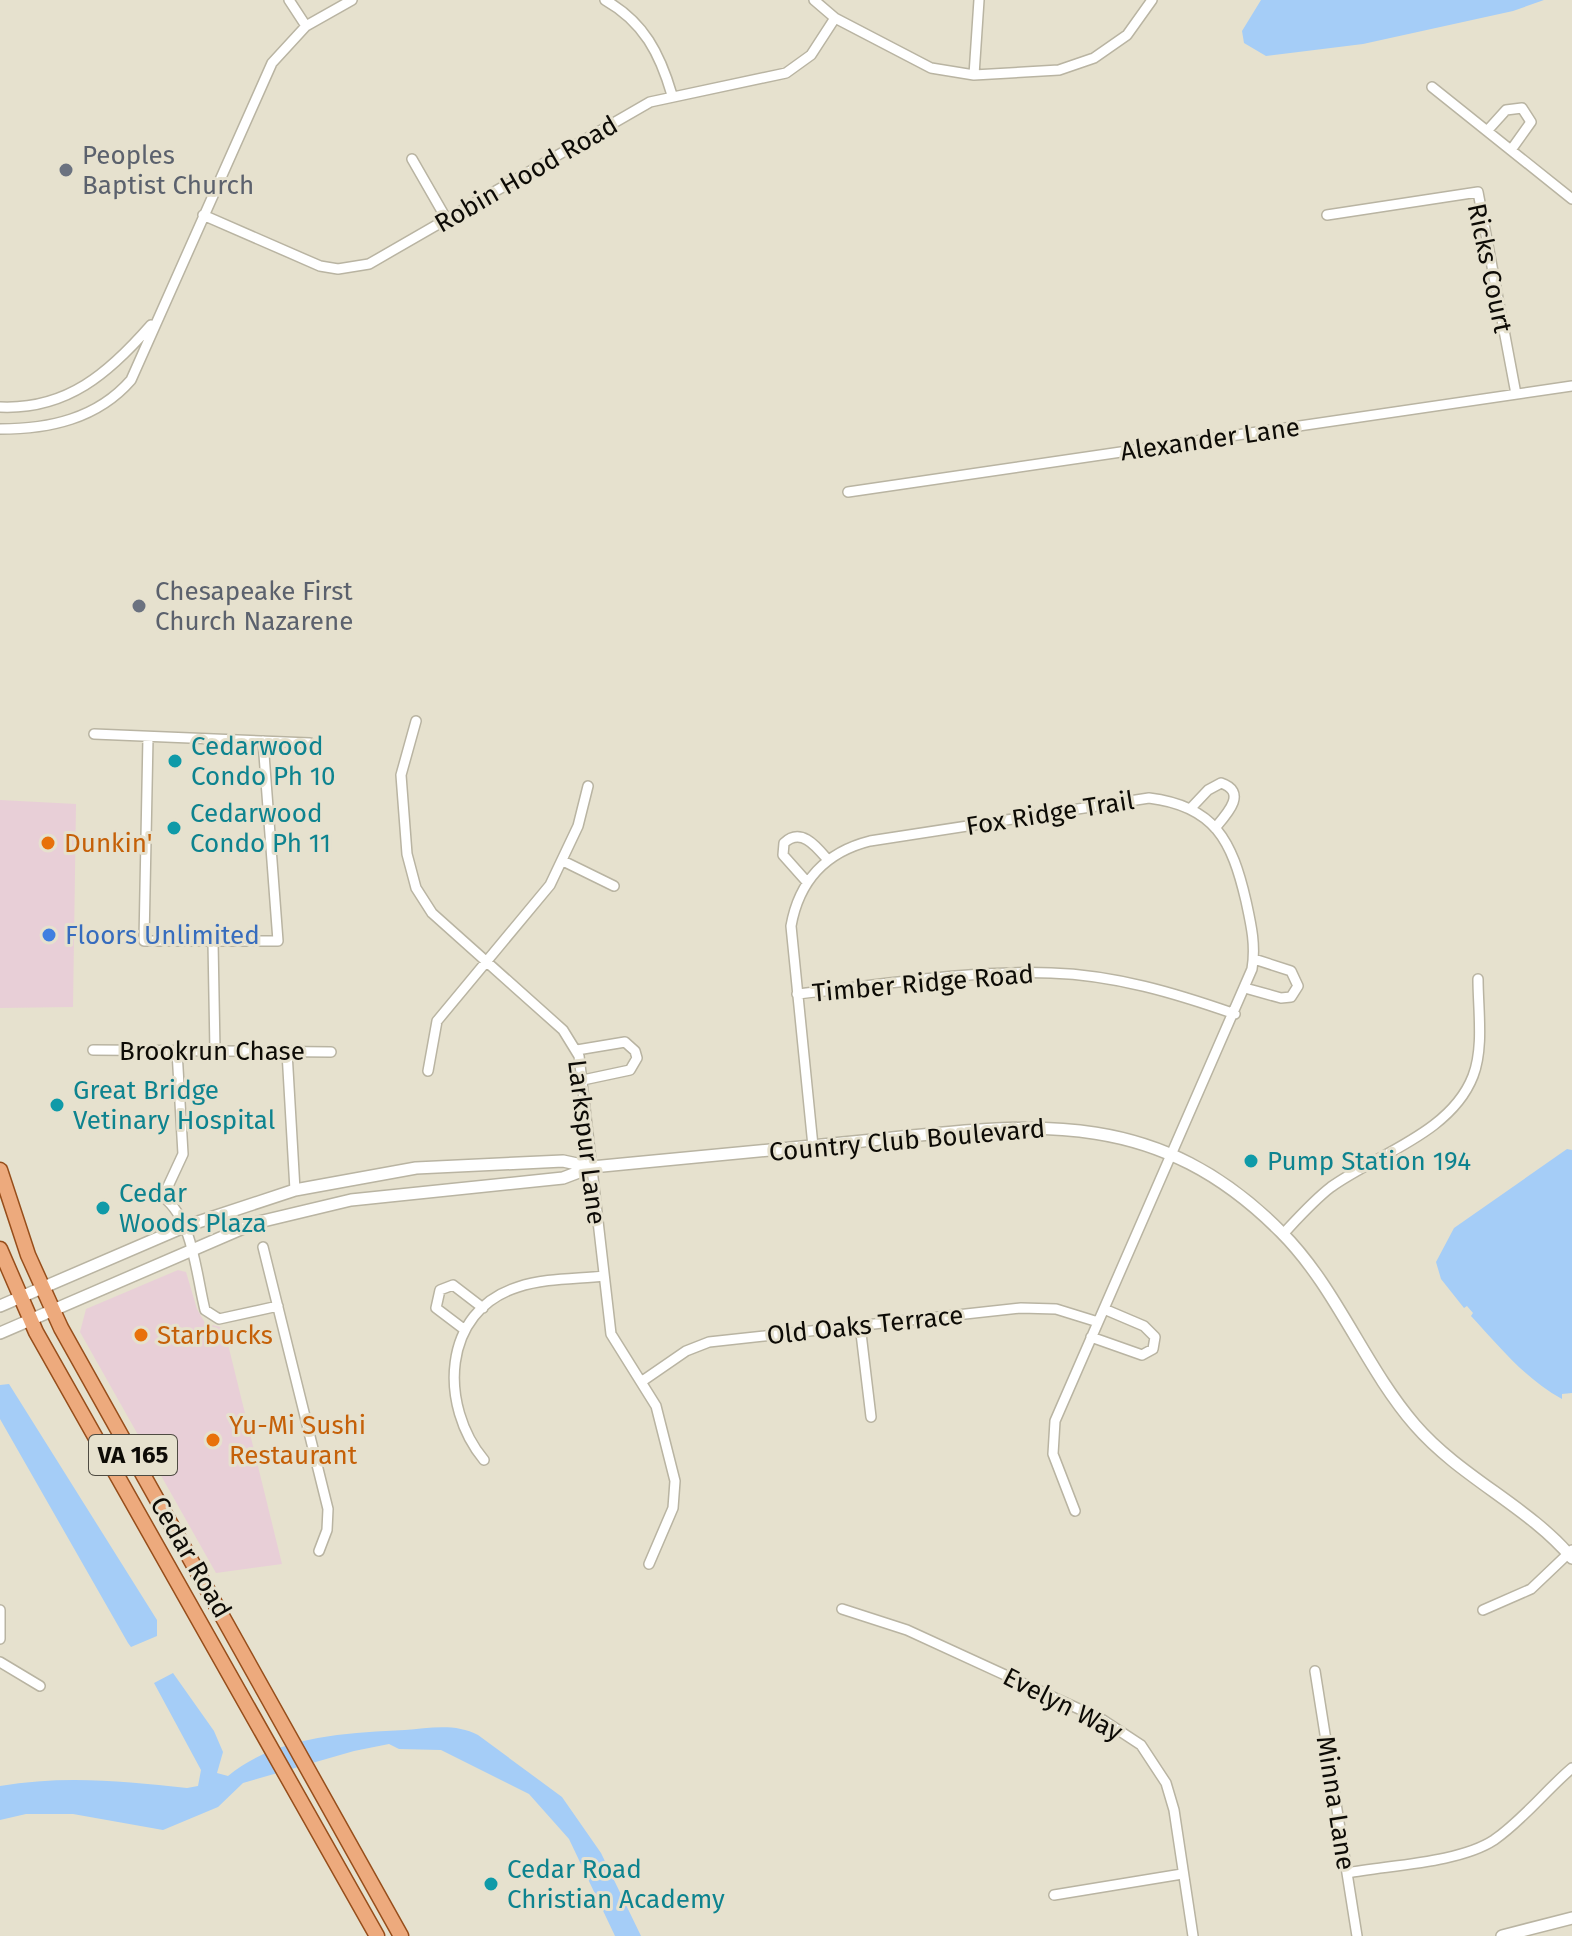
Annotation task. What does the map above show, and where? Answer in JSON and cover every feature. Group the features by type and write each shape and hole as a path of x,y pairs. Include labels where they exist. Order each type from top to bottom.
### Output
{"main road":[{"name":"Cedar Road","path":"0,1170 52,1309 401,1936"},
{"name":"Cedar Road","path":"0,1249 30,1320 377,1936"}],"street":[{"path":"289,0 306,26"},
{"path":"324,0 331,10"},
{"path":"0,429 56,425 107,402 137,370 153,323 266,73 306,26 352,0"},
{"path":"605,0 629,15 649,37 672,95"},
{"path":"814,0 835,18 931,68 974,75 1059,70 1094,58 1127,35 1152,0"},
{"path":"974,75 979,0"},
{"name":"Robin Hood Road","path":"203,215 320,266 338,269 369,264 650,102 786,73 811,55 835,18"},
{"path":"1432,87 1572,199"},
{"path":"1487,131 1506,110 1522,108 1531,122 1511,150"},
{"path":"412,159 447,220"},
{"name":"Ricks Court","path":"1327,215 1478,192 1516,394"},
{"path":"0,407 40,405 77,392 123,357 153,323"},
{"name":"Alexander Lane","path":"848,492 1572,386"},
{"name":"Larkspur Lane","path":"416,721 401,775 409,869 432,913 563,1030 577,1050 611,1334 656,1406 676,1488 673,1508 649,1564"},
{"path":"94,734 310,743"},
{"path":"148,737 144,941 278,941 263,741"},
{"path":"1191,808 1214,785 1221,783 1231,788 1235,800 1232,808 1215,828"},
{"path":"428,1071 437,1021 530,912 563,861 578,826 588,786"},
{"name":"Fox Ridge Trail","path":"813,1146 791,926 807,882 827,859 850,846 870,841 1149,798 1191,808 1215,828 1237,864 1252,927 1254,959 1235,1014 1055,1421 1053,1454 1075,1511"},
{"path":"807,882 783,855 784,843 795,836 805,837 827,859"},
{"path":"563,861 614,886"},
{"path":"213,942 215,1051"},
{"path":"1245,988 1281,998 1291,997 1298,986 1291,971 1254,959"},
{"name":"Timber Ridge Road","path":"797,994 1001,973 1053,973 1146,985 1235,1014"},
{"path":"1283,1234 1330,1188 1440,1120 1457,1104 1467,1089 1476,1062 1478,979"},
{"path":"577,1050 625,1042 635,1051 637,1058 630,1070 583,1080"},
{"name":"Brookrun Chase","path":"93,1050 331,1052"},
{"path":"177,1051 183,1154 163,1197 177,1208 188,1238 205,1310 211,1316 227,1319 278,1306"},
{"path":"287,1052 295,1190"},
{"name":"Country Club Boulevard","path":"0,1306 42,1288 188,1238 341,1202 563,1178 592,1167 1036,1126 1105,1134 1171,1157 1218,1181 1283,1234 1309,1264 1415,1425 1457,1467 1571,1554"},
{"name":"Country Club Boulevard","path":"0,1333 188,1238 295,1190 416,1168 563,1161 592,1167"},
{"path":"263,1247 328,1509 327,1530 319,1551"},
{"path":"484,1460 464,1433 452,1386 453,1362 465,1330 483,1308 518,1287 604,1276"},
{"path":"465,1330 436,1308 440,1290 453,1285 483,1308"},
{"name":"Old Oaks Terrace","path":"641,1382 686,1351 709,1342 1039,1308 1098,1322"},
{"path":"1091,1337 1142,1355 1153,1349 1155,1337 1150,1330 1104,1309"},
{"path":"860,1325 871,1417"},
{"path":"1483,1610 1531,1589 1571,1554"},
{"name":"Evelyn Way","path":"842,1609 907,1630 1103,1720 1141,1745 1166,1783 1174,1810 1193,1936"},
{"path":"0,1610 0,1639"},
{"path":"0,1662 40,1686"},
{"name":"Minna Lane","path":"1315,1671 1357,1936"},
{"path":"1347,1873 1451,1856 1483,1846 1519,1820 1572,1768"},
{"path":"1054,1895 1182,1874"},
{"path":"1502,1936 1572,1918"}],"shaded area":[{"path":"0,800 76,804 73,1007 0,1008"},
{"path":"178,1270 186,1272 197,1309 205,1323 224,1328 282,1564 216,1573 80,1332 86,1309"}],"water":[{"path":"1261,0 1544,0 1513,11 1363,44 1266,56 1244,43 1242,31"},
{"path":"1567,1149 1572,1150 1572,1393 1562,1394 1562,1399 1524,1372 1492,1339 1441,1279 1436,1262 1454,1228"},
{"path":"9,1384 157,1620 157,1636 131,1647 128,1643 0,1419 0,1385"},
{"path":"173,1673 214,1731 223,1752 217,1773 228,1776 268,1752 335,1735 442,1727 478,1735 562,1797 601,1853 641,1936 615,1936 569,1839 529,1794 441,1750 399,1749 389,1744 354,1751 243,1783 218,1807 163,1830 73,1814 26,1814 0,1820 0,1786 70,1780 187,1788 198,1786 201,1770 154,1683"}],"place":[{"name":"Peoples Baptist Church","path":"66,170"},
{"name":"Chesapeake First Church Nazarene","path":"139,606"},
{"name":"Cedarwood Condo Ph 10","path":"175,761"},
{"name":"Cedarwood Condo Ph 11","path":"174,828"},
{"name":"Dunkin'","path":"48,843"},
{"name":"Floors Unlimited","path":"49,935"},
{"name":"Great Bridge Vetinary Hospital","path":"57,1105"},
{"name":"Pump Station 194","path":"1251,1161"},
{"name":"Cedar Woods Plaza","path":"103,1208"},
{"name":"Starbucks","path":"141,1335"},
{"name":"Yu-Mi Sushi Restaurant","path":"213,1440"},
{"name":"Cedar Road Christian Academy","path":"491,1884"}]}
